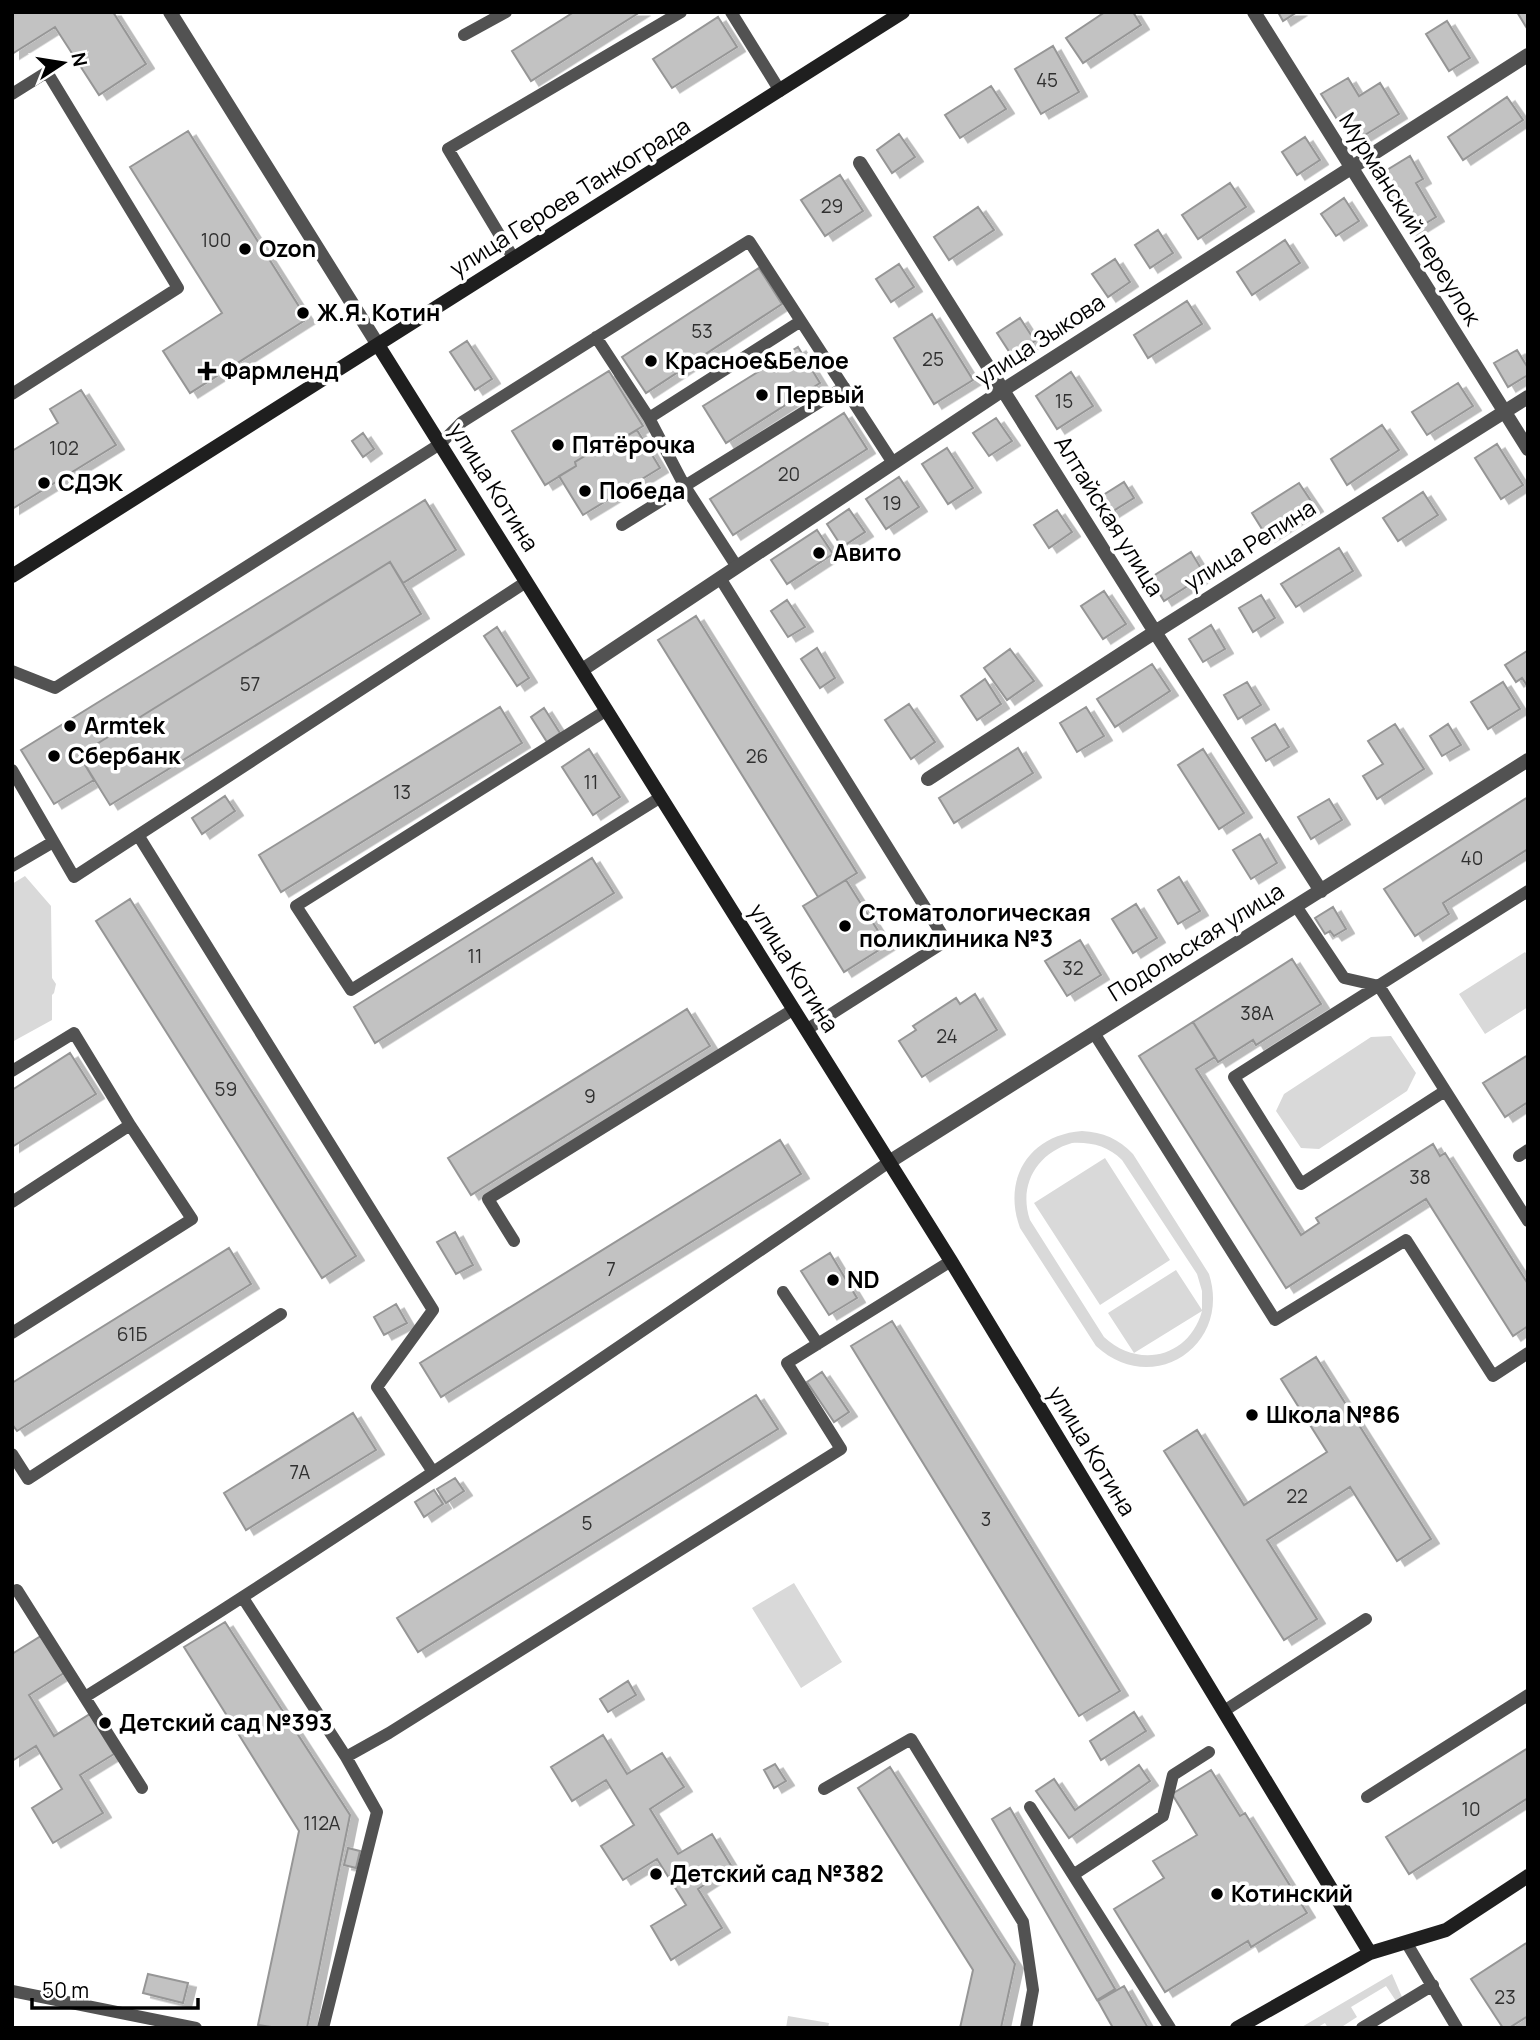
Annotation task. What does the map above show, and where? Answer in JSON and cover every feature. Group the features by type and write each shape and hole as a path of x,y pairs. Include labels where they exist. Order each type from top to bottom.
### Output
{"street":[{"name":"улица Героев Танкограда","path":"12,576 903,12"},
{"name":"Мурманский переулок","path":"1254,12 1528,449"},
{"name":"улица Котина","path":"173,13 951,1261 1370,1953"},
{"name":"улица Зыкова","path":"582,670 1003,390 1528,55"},
{"name":"Алтайская улица","path":"860,163 1154,632 1321,891"},
{"name":"улица Репина","path":"928,779 1154,632 1528,397"},
{"name":"Подольская улица","path":"889,1162 1528,761"},
{"path":"1237,2028 1370,1953 1446,1930 1528,1877"}],"lane":[{"path":"464,35 506,12"},
{"path":"514,259 448,149 681,12"},
{"path":"732,12 780,90"},
{"path":"12,94 47,72 178,288 12,394"},
{"path":"12,671 55,688 440,444 461,422 749,241 893,463"},
{"path":"649,418 802,321"},
{"path":"596,337 649,418 684,485 737,567"},
{"path":"622,524 844,387"},
{"path":"720,578 946,941 806,1030"},
{"path":"12,770 74,877 526,582"},
{"path":"607,710 296,906 351,990 661,797"},
{"path":"138,835 433,1310 377,1387 433,1472"},
{"path":"12,866 53,842"},
{"path":"1446,1091 1301,1184 1234,1077 1528,891"},
{"path":"1296,906 1344,978 1379,986 1528,1221"},
{"path":"514,1241 488,1199 794,1009"},
{"path":"12,1071 74,1033 192,1219 12,1333"},
{"path":"1094,1033 1275,1320 1406,1240 1493,1376 1528,1353"},
{"path":"12,1202 130,1125"},
{"path":"85,1697 243,1598 433,1472 889,1162"},
{"path":"346,1757 400,1726 841,1449 787,1363 951,1261"},
{"path":"783,1292 818,1344"},
{"path":"12,1454 28,1479 281,1314"},
{"path":"17,1590 142,1788"},
{"path":"243,1598 346,1757 377,1812 323,2028"},
{"path":"1224,1711 1366,1619"},
{"path":"1367,1797 1528,1695"},
{"path":"824,1789 911,1739 1023,1922 1033,1990 1026,2028"},
{"path":"1073,1875 1163,1816 1173,1775 1209,1752"},
{"path":"1030,1807 1170,2028"},
{"path":"1406,1942 1457,2028"},
{"path":"1362,2028 1433,1985"},
{"path":"12,1991 196,2028"}],"shaded area":[{"path":"25,876 51,906 52,978 56,984 52,995 52,1020 12,1042 12,884"},
{"path":"1525,952 1528,956 1528,1007 1485,1034 1459,994"},
{"path":"1391,1036 1416,1073 1407,1091 1319,1149 1301,1148 1276,1111 1284,1094 1371,1037"},
{"path":"1082,1131 1097,1133 1116,1140 1128,1149 1209,1274 1213,1300 1209,1323 1198,1342 1182,1356 1162,1365 1141,1367 1118,1361 1096,1346 1020,1228 1015,1210 1015,1193 1024,1163 1047,1141 1063,1134","holes":["1072,1143 1105,1148 1122,1160 1197,1274 1202,1291 1202,1310 1176,1270 1108,1313 1134,1353 1202,1311 1186,1339 1161,1354 1132,1353 1117,1347 1104,1337 1030,1220 1027,1195 1033,1172 1049,1154"]},
{"path":"1105,1158 1170,1260 1100,1305 1034,1203"},
{"path":"794,1583 842,1662 801,1688 752,1608"},
{"path":"1392,1974 1402,1997 1396,2001 1386,1986 1351,2007 1357,2017 1340,2028 1328,2028 1325,2023 1316,2028 1300,2028"},
{"path":"788,2016 829,2023 828,2028 786,2028"}],"building":[{"path":"12,12 113,12 146,64 99,95 55,27 12,54"},
{"path":"574,12 640,12 531,81 512,51"},
{"path":"1105,12 1133,12 1141,25 1083,63 1066,38"},
{"path":"1278,12 1297,12 1283,21"},
{"path":"1517,12 1528,12 1528,30"},
{"path":"718,17 737,47 672,88 653,59"},
{"path":"1447,21 1470,58 1449,71 1426,34"},
{"path":"1053,46 1079,92 1041,114 1015,69"},
{"path":"1348,78 1359,96 1380,83 1399,114 1352,143 1321,94"},
{"path":"991,86 1006,109 960,138 945,115"},
{"path":"1507,97 1523,120 1463,160 1448,137"},
{"path":"188,131 307,319 190,393 163,351 222,313 130,167"},
{"path":"899,134 915,157 892,173 877,150"},
{"path":"1305,137 1320,160 1297,175 1282,152"},
{"path":"1410,156 1423,179 1416,183 1436,217 1410,233 1377,176"},
{"path":"840,175 863,211 825,236 801,200"},
{"path":"1230,183 1246,207 1198,239 1182,215"},
{"path":"1344,198 1359,221 1336,236 1321,214"},
{"path":"978,207 994,230 949,260 934,237"},
{"path":"1158,230 1173,253 1150,268 1135,245"},
{"path":"1285,240 1300,263 1252,295 1237,272"},
{"path":"1115,259 1130,282 1108,297 1092,274"},
{"path":"899,264 914,287 891,302 876,279"},
{"path":"759,268 782,304 646,393 622,357"},
{"path":"1187,301 1202,324 1148,358 1134,335"},
{"path":"932,314 973,380 934,404 894,338"},
{"path":"1020,318 1035,341 1012,356 997,333"},
{"path":"467,341 492,379 475,390 450,352"},
{"name":"Первый","path":"798,347 820,383 726,443 703,406"},
{"path":"1517,350 1528,368 1528,375 1508,387 1494,363"},
{"path":"609,371 643,426 618,441 616,437 575,462 576,466 545,485 512,431"},
{"path":"1071,372 1093,406 1057,429 1036,396"},
{"path":"1458,383 1473,406 1427,435 1412,412"},
{"path":"81,390 116,445 12,509 12,451 58,423 50,409"},
{"path":"844,413 867,449 733,535 710,499"},
{"path":"996,418 1012,441 989,456 973,433"},
{"path":"1382,425 1399,450 1347,485 1331,459"},
{"path":"637,430 660,468 583,515 559,476 576,466 575,462 616,437 618,441"},
{"path":"363,433 374,449 363,457 352,441"},
{"path":"1497,444 1523,485 1501,499 1475,458"},
{"path":"947,448 973,488 948,504 922,464"},
{"path":"899,477 919,507 886,529 866,499"},
{"path":"1124,482 1134,498 1110,513 1100,497"},
{"path":"1299,483 1315,507 1267,537 1252,513"},
{"path":"1423,492 1438,515 1398,541 1383,518"},
{"path":"425,500 456,550 403,583 390,562 79,755 94,780 54,804 21,750"},
{"path":"849,509 865,532 842,547 827,524"},
{"path":"1057,510 1072,532 1049,548 1034,525"},
{"path":"817,530 833,554 787,584 771,560"},
{"path":"1339,548 1353,571 1296,607 1281,584"},
{"path":"1191,552 1205,575 1164,601 1150,578"},
{"path":"390,562 421,614 110,805 79,755"},
{"path":"1104,591 1126,624 1103,639 1081,606"},
{"path":"1261,595 1275,618 1253,632 1239,608"},
{"path":"787,600 805,627 788,637 771,611"},
{"path":"696,616 857,873 818,897 658,640"},
{"path":"1211,625 1225,649 1203,662 1189,639"},
{"path":"497,627 529,678 517,686 484,636"},
{"path":"817,648 835,678 820,688 801,659"},
{"path":"1010,649 1034,681 1007,700 984,668"},
{"path":"1527,651 1528,687 1522,678 1516,682 1505,665"},
{"path":"1152,664 1170,691 1115,727 1097,699"},
{"path":"985,679 1001,704 977,720 961,696"},
{"path":"1247,682 1261,705 1238,719 1224,695"},
{"path":"1503,682 1520,709 1488,729 1471,702"},
{"path":"909,704 935,742 911,759 885,720"},
{"path":"500,707 522,743 281,892 259,855"},
{"path":"1086,707 1104,736 1077,752 1060,723"},
{"path":"544,708 560,733 547,742 531,717"},
{"path":"1275,724 1289,747 1266,761 1252,738"},
{"path":"1395,724 1424,769 1377,799 1363,776 1383,764 1368,741"},
{"path":"1448,724 1461,745 1442,756 1430,736"},
{"path":"1018,748 1033,773 954,823 939,798"},
{"path":"589,749 620,797 593,815 562,767"},
{"path":"1203,749 1244,813 1219,829 1178,765"},
{"path":"225,796 235,811 202,834 192,818"},
{"path":"1528,797 1528,849 1443,903 1449,914 1415,936 1384,889"},
{"path":"1329,799 1342,820 1311,839 1298,817"},
{"path":"1260,834 1277,863 1251,879 1233,850"},
{"path":"592,858 614,893 375,1043 354,1007"},
{"path":"1179,877 1200,911 1178,924 1158,890"},
{"name":"Стоматологическая поликлиника №3","path":"846,880 887,945 844,972 803,906"},
{"path":"130,899 356,1256 322,1278 96,921"},
{"path":"1136,904 1157,938 1133,953 1112,919"},
{"path":"1333,907 1346,929 1334,936 1330,931 1325,934 1315,918"},
{"path":"1080,940 1101,975 1067,996 1045,961"},
{"path":"1292,959 1321,1004 1256,1045 1253,1040 1218,1062 1193,1022"},
{"path":"975,994 997,1030 922,1077 899,1041 916,1030 913,1026 956,998 960,1004"},
{"path":"687,1009 710,1046 471,1195 448,1158"},
{"path":"1193,1022 1215,1057 1196,1069 1301,1235 1319,1223 1316,1218 1433,1144 1440,1156 1445,1153 1528,1284 1528,1326 1513,1336 1426,1199 1286,1288 1139,1056"},
{"path":"70,1053 96,1094 12,1147 12,1090"},
{"path":"1528,1055 1528,1102 1505,1117 1483,1083"},
{"path":"780,1140 801,1174 441,1397 420,1363"},
{"path":"455,1232 473,1265 456,1274 437,1242"},
{"path":"229,1248 251,1284 17,1431 12,1424 12,1383"},
{"path":"830,1253 857,1298 829,1315 801,1271"},
{"path":"396,1304 407,1323 384,1335 374,1317"},
{"path":"892,1321 1120,1691 1079,1716 851,1346"},
{"path":"1316,1357 1431,1539 1397,1561 1350,1487 1267,1540 1317,1619 1284,1640 1164,1451 1197,1430 1244,1505 1327,1452 1281,1379"},
{"path":"822,1372 849,1412 834,1422 807,1382"},
{"path":"756,1395 778,1429 418,1652 397,1618"},
{"path":"353,1413 376,1450 246,1530 224,1493"},
{"path":"455,1478 464,1491 446,1503 437,1489"},
{"path":"434,1490 443,1504 424,1517 415,1502"},
{"path":"225,1622 350,1815 307,2028 258,2025 299,1831 184,1647"},
{"path":"41,1636 64,1673 29,1695 54,1736 90,1714 114,1754 80,1775 103,1813 53,1843 32,1808 62,1789 36,1746 12,1761 12,1654"},
{"path":"628,1681 636,1695 608,1712 600,1699"},
{"path":"1134,1712 1146,1731 1101,1760 1090,1741"},
{"path":"603,1735 627,1774 662,1753 684,1787 650,1809 678,1854 712,1834 732,1867 698,1889 722,1928 671,1960 651,1926 686,1905 657,1859 623,1880 601,1846 634,1825 606,1780 572,1801 551,1767"},
{"path":"1528,1748 1528,1798 1409,1874 1386,1837"},
{"path":"775,1764 786,1781 774,1788 764,1770"},
{"path":"1139,1765 1150,1781 1069,1838 1036,1791 1054,1779 1075,1810"},
{"path":"890,1767 1015,1964 1001,2028 960,2028 973,1970 858,1788"},
{"name":"Котинский","path":"1211,1770 1240,1816 1245,1813 1307,1913 1251,1947 1248,1941 1165,1992 1114,1909 1164,1878 1153,1861 1197,1835 1172,1794"},
{"path":"1010,1808 1115,1989 1097,2000 992,1819"},
{"path":"348,1848 360,1851 356,1868 344,1865"},
{"path":"1528,1942 1528,2016 1509,2028 1503,2028 1471,1979"},
{"path":"148,1974 188,1983 183,2003 143,1993"},
{"path":"1124,1986 1148,2028 1113,2028 1098,2001"}],"place":[{"name":"Ozon","path":"245,249"},
{"name":"Ж.Я. Котин","path":"303,313"},
{"name":"Красное&Белое","path":"651,361"},
{"name":"Фармленд","path":"207,371"},
{"name":"Первый","path":"762,395"},
{"name":"Пятёрочка","path":"558,445"},
{"name":"СДЭК","path":"44,483"},
{"name":"Победа","path":"585,491"},
{"name":"Авито","path":"819,553"},
{"name":"Armtek","path":"70,726"},
{"name":"Сбербанк","path":"54,756"},
{"name":"Стоматологическая поликлиника №3","path":"845,926"},
{"name":"ND","path":"833,1280"},
{"name":"Школа №86","path":"1252,1415"},
{"name":"Детский сад №393","path":"105,1723"},
{"name":"Детский сад №382","path":"656,1874"},
{"name":"Котинский","path":"1217,1894"}]}
